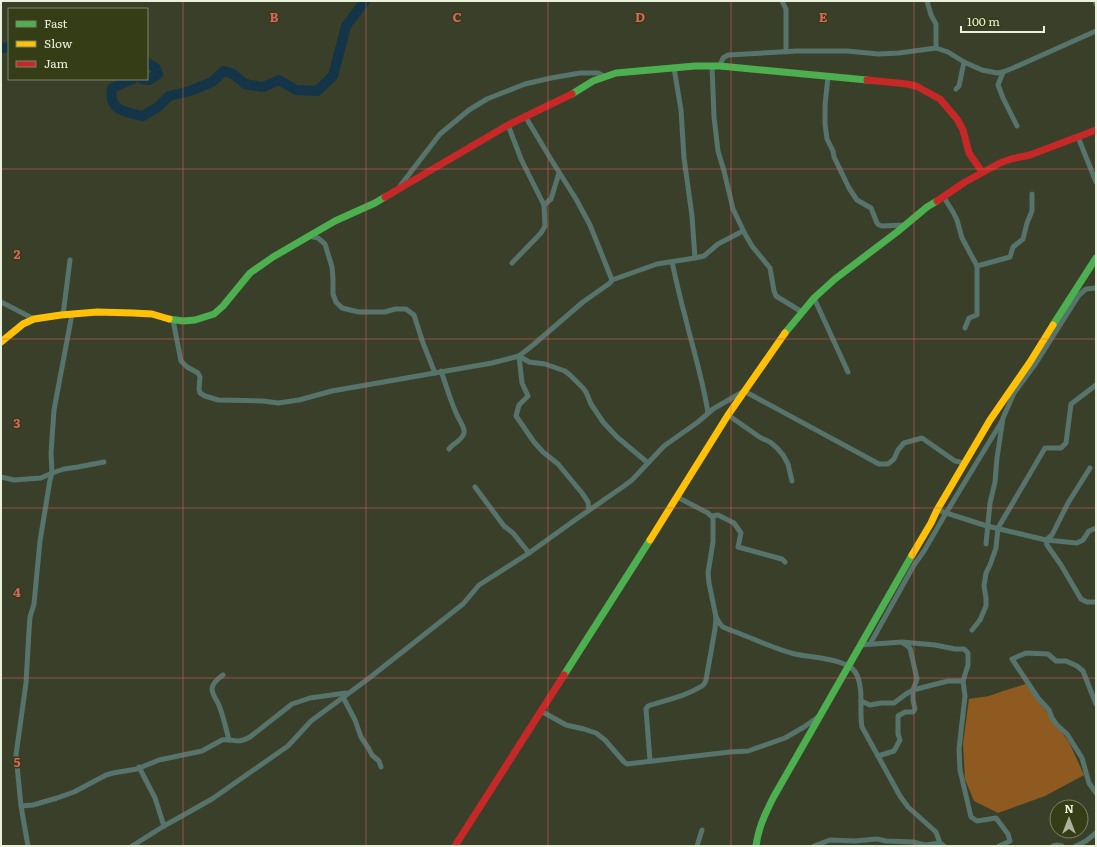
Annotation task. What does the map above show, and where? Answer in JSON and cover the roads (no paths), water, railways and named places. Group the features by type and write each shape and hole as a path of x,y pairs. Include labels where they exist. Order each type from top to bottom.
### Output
{"street":[{"path":"782,1 786,9 786,52"},
{"path":"927,1 931,15 936,24 936,48"},
{"path":"802,312 776,296 770,268 756,251 743,231 733,209 718,151 714,117 716,66 723,58 728,55 786,52 847,51 878,54 936,48 948,52 964,62 982,70 997,73 1003,72 1096,31"},
{"path":"956,89 959,86 964,62"},
{"path":"1,342 16,328 34,319 63,315 97,312 133,313 152,314 173,320 195,320 214,314 223,306 250,273 273,257 341,218 375,203 508,125 573,93 593,81 616,73 716,66 916,86 940,99 957,119 963,130 969,153 982,172"},
{"path":"674,68 692,216 695,258"},
{"path":"1003,72 998,85 1017,126"},
{"path":"397,190 440,134 469,110 487,99 525,84 551,78 580,73 598,73 605,77"},
{"path":"828,77 825,105 827,139 848,188 857,200 871,208 879,225 906,225"},
{"path":"525,116 576,199 590,225 612,280"},
{"path":"508,125 520,159 544,205 545,226 541,233 512,263"},
{"path":"455,846 728,415 782,337 814,298 835,279 906,225 927,207 982,172 1000,163 1030,155 1096,130"},
{"path":"1078,137 1096,182"},
{"path":"544,205 551,199 559,173"},
{"path":"977,266 1010,257 1013,247 1023,239 1032,211 1032,194"},
{"path":"943,196 957,220 962,238 977,266 977,315 969,318 965,328"},
{"path":"173,320 181,361 187,367 198,373 200,377 200,393 212,399 278,403 299,400 332,391 492,363 519,356 538,342 583,302 612,280 657,264 704,256 718,244 743,231"},
{"path":"309,236 318,238 325,244 332,267 333,294 336,302 342,308 359,312 385,312 395,309 406,309 414,315 435,373"},
{"path":"756,846 758,830 772,800 931,523 937,510 990,420 1030,362 1096,258"},
{"path":"63,315 70,260"},
{"path":"672,262 701,373 708,413"},
{"path":"870,644 914,565 924,551 1003,418 1014,393 1036,363 1079,294 1086,290 1096,288"},
{"path":"814,298 848,372"},
{"path":"1,302 34,319"},
{"path":"28,846 21,806 16,755 26,683 30,617 34,604 40,541 52,472 51,453 54,410 72,314"},
{"path":"519,356 529,362 545,364 571,376 586,392 591,404 608,427 617,437 648,462"},
{"path":"519,356 522,383 528,396 519,405 516,416 527,434 543,452 558,464 582,493 588,502 588,510"},
{"path":"441,372 455,411 464,430 462,438 448,449"},
{"path":"972,630 980,620 986,606 984,586 986,573 996,548 998,528 1046,448 1061,448 1066,443 1071,404 1096,385"},
{"path":"744,391 879,464 888,464 894,459 898,450 904,443 922,438 964,465"},
{"path":"132,846 212,799 279,752 295,739 311,720 368,679 463,604 479,585 529,553 624,486 664,446 721,404 744,391"},
{"path":"728,415 778,448 788,464 792,482"},
{"path":"986,544 990,503 995,482 1003,418"},
{"path":"1,478 26,480 41,478 52,472 104,462"},
{"path":"1046,540 1052,535 1068,503 1090,468"},
{"path":"475,488 504,526 513,533 529,553"},
{"path":"650,761 646,708 700,688 704,684 715,630 716,617 708,574 713,542 713,522 711,516 677,497"},
{"path":"937,510 987,526 1046,540 1078,543 1083,540 1089,531 1096,528"},
{"path":"711,516 718,515 734,522 741,533 738,547 782,559 785,562"},
{"path":"1046,540 1047,545 1081,599 1087,602 1096,602"},
{"path":"716,617 722,626 764,644 794,654 833,660 848,666 855,671 858,676 860,686 862,727 900,796 908,807 936,832 942,844 925,845 913,842 886,844 877,839 855,841 830,840 814,846"},
{"path":"860,646 902,642 964,649 968,653 968,665 963,681 965,696 960,743 960,770 971,817 977,821 996,818 1008,834 1010,841 999,846"},
{"path":"878,756 894,751 900,740 898,734 898,716 906,712 913,712 915,708 913,690 917,679 910,648 902,642"},
{"path":"1096,704 1083,671 1077,666 1066,661 1056,661 1048,654 1026,653 1012,659 1038,698 1049,710 1057,725 1067,734 1082,758 1089,783 1096,793"},
{"path":"223,674 214,683 212,690 219,705 229,740"},
{"path":"861,701 870,705 894,703 913,690 948,681 963,681"},
{"path":"21,806 57,798 74,792 106,776 159,760 196,753 222,740 244,741 292,704 310,698 348,693"},
{"path":"342,697 355,720 361,737 372,755 379,761 381,767"},
{"path":"541,712 566,725 596,733 605,740 627,764 748,751 785,738 819,716"},
{"path":"139,767 155,798 164,826"},
{"path":"697,846 702,830"},
{"path":"1076,846 1086,841 1096,833"},
{"path":"1053,846 1062,846"}],"waterway":[{"path":"131,80 112,88 111,96 113,102 119,109 143,116 158,107 169,96 190,91 212,82 224,71 233,74 245,84 263,87 279,80 296,90 317,91 333,76 346,26 365,1"},
{"path":"1,48 8,47"},
{"path":"148,64 156,68 158,74 148,80"}]}
